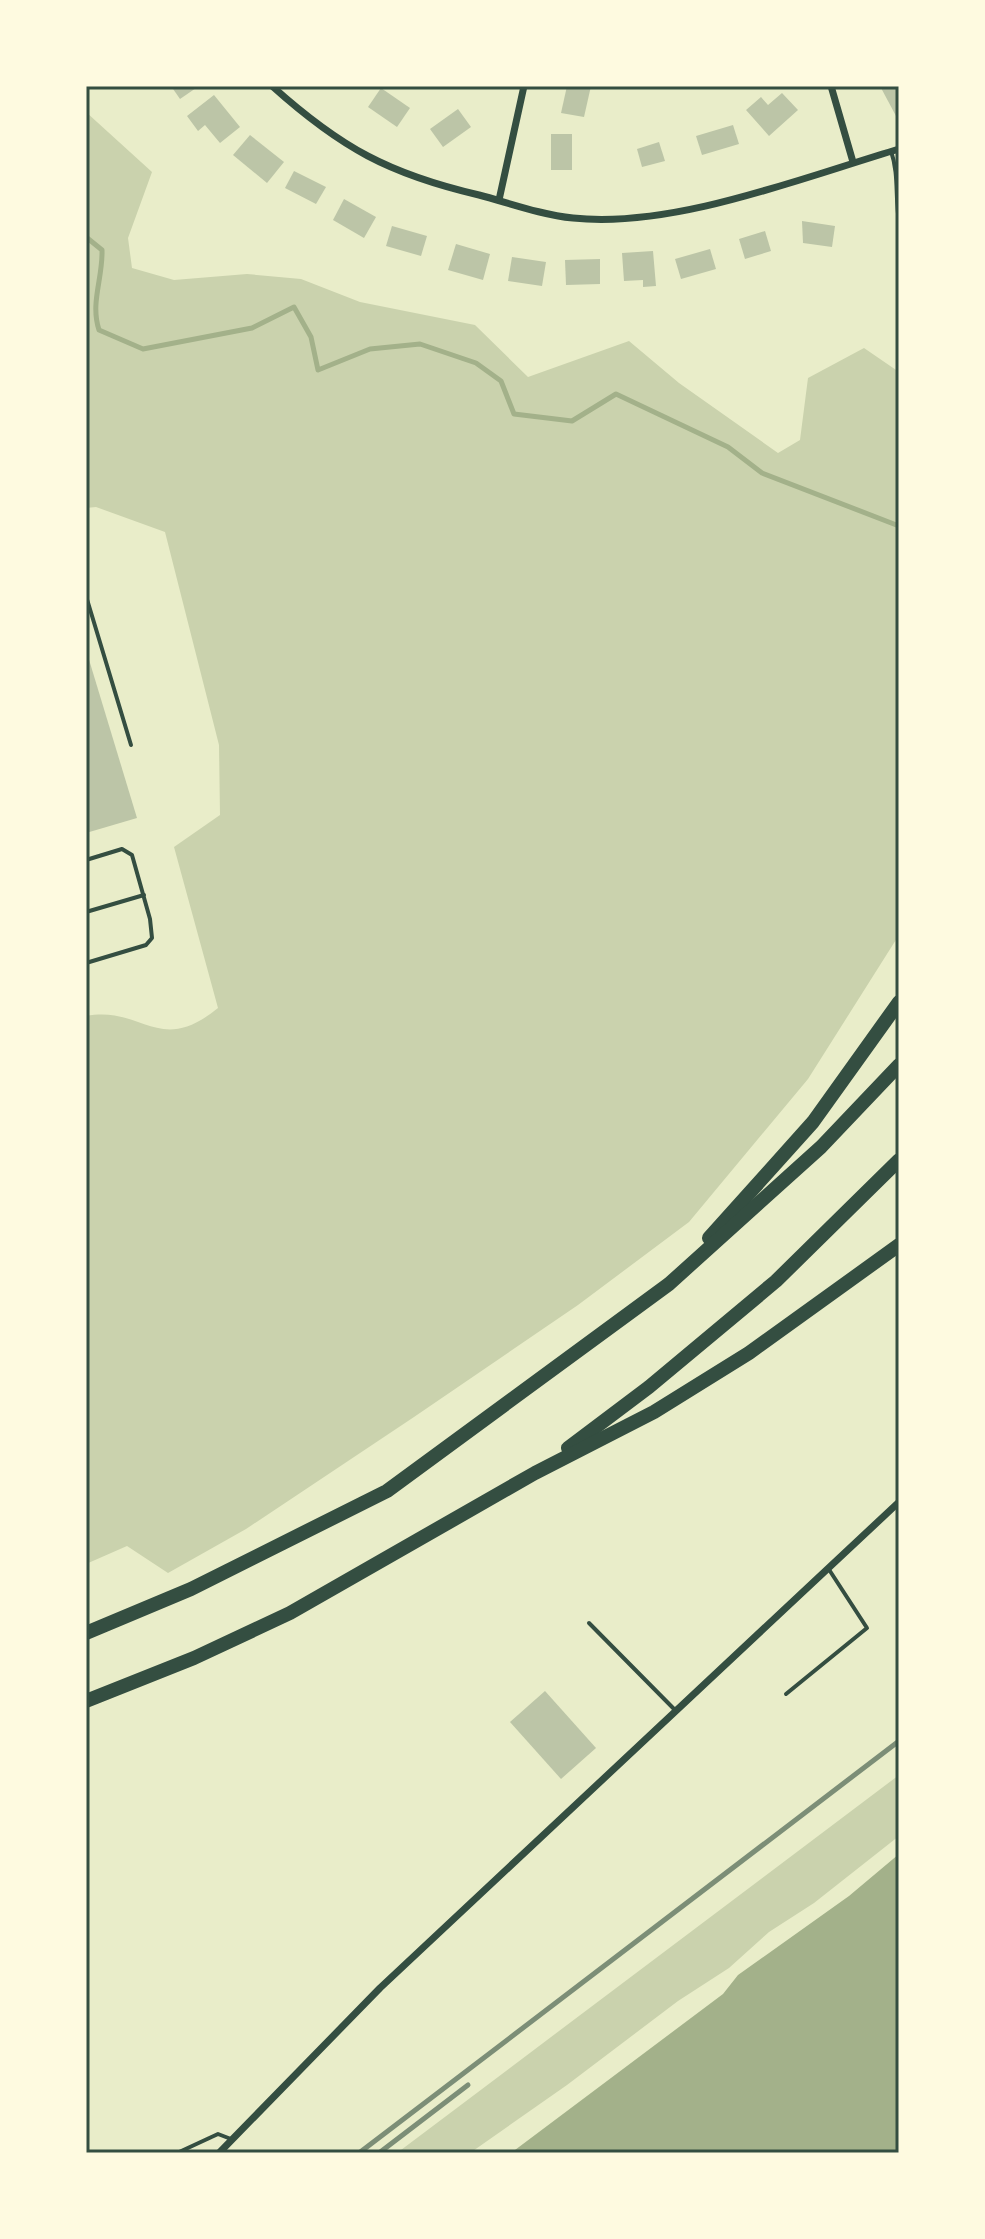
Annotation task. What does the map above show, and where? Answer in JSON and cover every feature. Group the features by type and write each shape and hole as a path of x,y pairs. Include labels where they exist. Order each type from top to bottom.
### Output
{"highway":[{"path":"669,1284 813,1122 899,1002"},
{"path":"86,1633 191,1589 387,1491 669,1284 821,1147 899,1065"},
{"path":"535,1473 649,1387 776,1281 899,1160"},
{"path":"86,1701 194,1658 290,1613 535,1473 654,1412 749,1353 899,1245"}],"street":[{"path":"272,86 303,114 377,162 418,181 573,218 655,214 731,198 895,150"},
{"path":"499,200 524,86"},
{"path":"831,86 853,162"},
{"path":"219,2153 380,1988 899,1502"}],"lane":[{"path":"895,150 897,169 894,197 899,222"},
{"path":"86,596 131,745"},
{"path":"86,860 128,850 144,895 152,938 146,945 86,963"},
{"path":"86,912 144,895"},
{"path":"786,1694 867,1628 828,1568"},
{"path":"589,1623 676,1711"},
{"path":"177,2153 218,2134 233,2139"}],"shaded area":[{"path":"86,112 152,172 128,238 132,268 174,280 247,274 301,279 360,302 475,325 528,377 629,341 679,383 778,453 800,440 808,378 864,348 899,372 899,935 808,1079 689,1222 578,1305 414,1417 246,1529 168,1573 127,1546 86,1564 86,1016 122,1017 165,1029 197,1022 218,1008 174,847 220,815 219,745 165,532 96,507 86,508"},
{"path":"899,1775 899,1836 814,1903 769,1932 729,1968 678,2001 470,2153 397,2153"},
{"path":"899,1854 899,2153 511,2153 723,1994 738,1975 849,1896"}],"building":[{"path":"171,86 199,86 180,99"},
{"path":"567,86 591,86 584,117 561,113"},
{"path":"880,86 899,86 899,114 896,116"},
{"path":"381,88 410,108 397,127 368,107"},
{"path":"782,93 798,110 769,136 746,110 761,97 768,105"},
{"path":"214,95 240,127 220,143 205,125 198,131 187,116"},
{"path":"458,109 471,127 443,147 430,129"},
{"path":"733,125 739,144 702,155 696,136"},
{"path":"551,134 572,134 572,170 551,170"},
{"path":"250,135 284,162 267,183 233,155"},
{"path":"659,142 665,161 642,167 637,149"},
{"path":"294,171 326,187 316,204 285,188"},
{"path":"344,199 376,217 364,238 333,220"},
{"path":"802,221 835,226 832,247 803,243"},
{"path":"392,226 427,236 421,256 386,246"},
{"path":"765,231 771,251 745,259 739,239"},
{"path":"456,244 490,254 483,280 448,270"},
{"path":"710,249 716,269 681,279 675,259"},
{"path":"653,251 656,286 643,287 643,280 624,281 622,253"},
{"path":"512,257 546,262 542,286 508,281"},
{"path":"600,259 600,284 566,285 565,260"},
{"path":"86,654 137,818 86,833"},
{"path":"545,1691 596,1748 561,1779 510,1722"}],"waterway":[{"path":"86,237 102,250 96,300 99,330 143,349 252,328 294,307 311,337 318,370 370,349 420,344 476,363 501,381 514,414 572,421 616,394 728,447 762,473 899,526"}],"railway":[{"path":"359,2153 899,1741"},
{"path":"379,2153 468,2085"}]}
